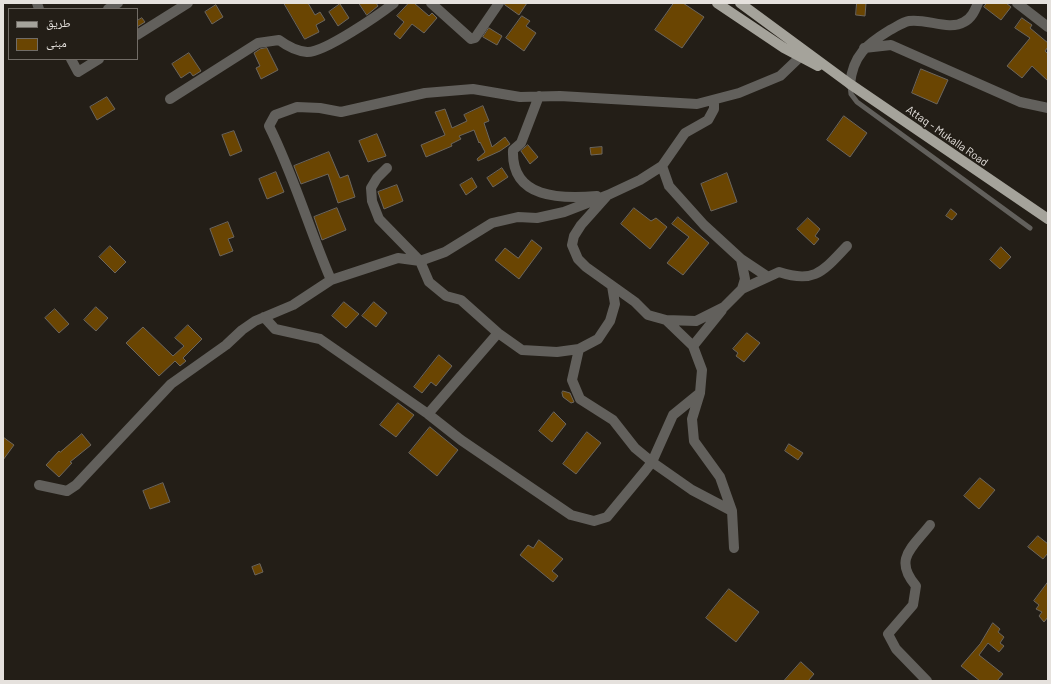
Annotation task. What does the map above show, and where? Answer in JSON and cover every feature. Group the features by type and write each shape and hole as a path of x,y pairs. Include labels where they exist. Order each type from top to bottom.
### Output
{"main road":[{"name":"Attaq - Mukalla Road","path":"717,3 765,36 800,57 833,72"},
{"name":"Attaq - Mukalla Road","path":"740,3 850,84 1048,220"}],"street":[{"path":"138,34 188,3"},
{"path":"170,99 258,43 279,40 287,46 309,52 334,42 394,3"},
{"path":"431,3 471,39 475,38 499,3"},
{"path":"850,84 855,63 864,48 871,42 908,21 929,21 952,25 963,23 971,17 978,3"},
{"path":"1017,3 1048,27"},
{"path":"864,48 891,45 1020,102 1048,108"},
{"path":"331,280 316,244 282,151 269,126 275,115 297,107 320,108 342,112 425,93 473,89 520,97 539,96 697,104 714,101 780,76 800,57"},
{"path":"72,60 78,72 97,60"},
{"path":"539,96 521,143 513,150 512,164 520,179 534,191 568,198 608,195"},
{"path":"39,485 67,491 76,485 171,384 226,346 246,327 264,317 292,305 331,280 398,258 420,261 445,252 492,223 518,217 537,218 564,212 608,195 640,180 662,166 685,133 708,120 714,109 714,101"},
{"path":"662,166 669,186 704,225 741,260 768,277"},
{"path":"387,168 377,178 371,188 372,201 379,219 420,261 429,282 446,296 461,300 498,333 522,350 556,352 579,349 598,339 610,321 615,304 612,286"},
{"path":"608,195 581,225 574,236 572,245 578,259 635,302 648,315 666,320 696,321 724,307"},
{"path":"693,346 724,307 742,289 779,272 807,278 826,267 847,246"},
{"path":"741,260 745,279 742,289"},
{"path":"264,317 275,329 320,339 428,414 461,440 571,514 594,521 607,517 652,462 673,415 700,392"},
{"path":"666,320 693,346 702,370 700,392 692,419 694,441 720,477 732,510 734,548"},
{"path":"428,414 498,333"},
{"path":"579,349 572,380 580,399 613,420 635,448 652,462 692,490 732,510"},
{"path":"927,681 896,649 888,634 913,605 916,586 909,578 904,567 906,557 930,525"}],"lane":[{"path":"850,84 851,94 856,102 1030,228"}],"building":[{"path":"284,3 308,3 315,15 320,12 325,20 316,25 319,32 305,39"},
{"path":"359,3 376,3 378,6 367,15"},
{"path":"409,3 414,3 429,16 432,13 437,18 424,33 412,24 400,39 394,34 404,22 397,16"},
{"path":"505,3 527,3 519,15 505,5"},
{"path":"674,3 683,3 704,17 682,48 655,30"},
{"path":"857,3 866,3 865,16 856,15"},
{"path":"987,3 1006,3 1011,7 1001,20 984,7"},
{"path":"340,4 349,18 338,26 329,12"},
{"path":"216,5 223,17 212,24 205,12"},
{"path":"522,16 530,21 526,26 536,33 524,51 506,38"},
{"path":"142,18 145,22 138,26 138,20"},
{"path":"1022,18 1032,25 1030,28 1048,43 1048,47 1045,51 1048,54 1048,81 1032,66 1022,78 1007,66 1030,38 1015,28"},
{"path":"489,28 502,36 497,45 483,37"},
{"path":"267,48 278,70 261,79 256,68 260,66 254,53 260,49"},
{"path":"189,53 201,71 193,76 190,72 181,78 172,64"},
{"path":"921,69 948,80 937,104 912,93"},
{"path":"107,97 115,109 97,120 90,107"},
{"path":"483,106 489,121 484,123 492,147 505,137 510,144 500,151 478,161 477,159 485,152 480,142 479,143 474,130 459,136 461,139 451,144 452,146 426,157 421,145 445,135 435,112 445,109 452,128 467,121 464,115"},
{"path":"844,116 867,133 850,157 827,140"},
{"path":"234,131 242,151 230,156 222,135"},
{"path":"377,134 386,156 368,162 359,141"},
{"path":"528,145 538,157 530,164 521,151"},
{"path":"602,147 602,154 591,155 590,148"},
{"path":"329,152 340,178 348,175 355,197 338,203 328,174 301,184 294,166"},
{"path":"502,168 508,177 493,187 487,178"},
{"path":"276,172 284,192 267,199 259,179"},
{"path":"727,173 737,202 711,211 701,184"},
{"path":"472,178 477,187 466,195 460,185"},
{"path":"397,185 403,201 384,209 378,192"},
{"path":"337,208 346,230 322,240 314,217"},
{"path":"634,208 651,221 656,218 667,227 650,249 621,224"},
{"path":"951,209 957,214 952,220 946,216"},
{"path":"678,217 709,243 683,275 667,263 689,237 672,224"},
{"path":"808,218 820,229 815,236 819,239 814,245 797,229"},
{"path":"228,222 234,237 228,239 233,251 220,256 210,229"},
{"path":"532,240 542,248 519,279 495,260 505,248 518,258"},
{"path":"110,246 126,262 115,273 99,257"},
{"path":"1001,247 1011,257 1000,269 990,260"},
{"path":"344,302 359,314 346,328 332,316"},
{"path":"374,302 387,313 376,327 362,316"},
{"path":"96,307 108,318 96,331 84,320"},
{"path":"55,309 69,324 59,333 45,318"},
{"path":"188,325 202,339 183,358 186,361 180,366 175,361 159,376 126,343 143,327 173,356 184,346 175,338"},
{"path":"747,333 760,343 744,362 736,356 738,353 733,349"},
{"path":"439,355 452,366 436,386 431,382 422,393 414,387"},
{"path":"563,391 570,393 574,402 571,403 563,397"},
{"path":"398,403 414,415 396,437 380,425"},
{"path":"554,412 566,424 552,442 539,431"},
{"path":"430,427 458,450 437,476 409,453"},
{"path":"587,432 601,443 576,474 563,464"},
{"path":"82,434 91,445 70,462 72,463 59,477 46,465 59,451 60,452"},
{"path":"3,437 14,445 3,460"},
{"path":"789,444 803,453 798,460 785,451"},
{"path":"980,478 995,490 979,509 964,496"},
{"path":"163,483 170,502 150,509 143,491"},
{"path":"1038,536 1048,544 1048,553 1043,559 1028,547"},
{"path":"539,540 563,559 552,571 558,576 553,582 520,555 528,545 533,548"},
{"path":"260,564 263,572 255,575 252,567"},
{"path":"1048,582 1048,617 1044,622 1039,616 1042,612 1036,609 1039,605 1034,601"},
{"path":"729,589 759,612 736,642 706,618"},
{"path":"993,623 1000,629 998,632 1004,637 1000,643 1004,646 999,652 988,643 979,655 1003,674 997,681 980,681 961,666 980,644"},
{"path":"801,662 814,674 808,681 784,681"}]}
